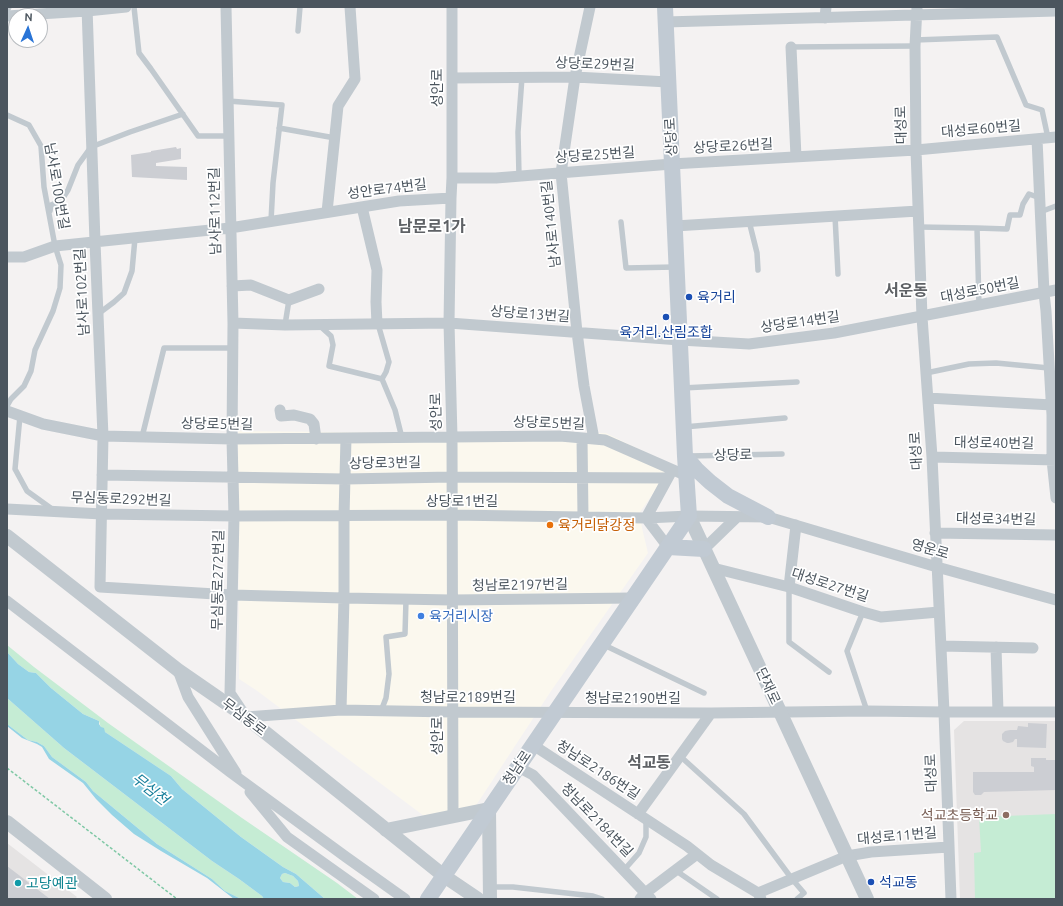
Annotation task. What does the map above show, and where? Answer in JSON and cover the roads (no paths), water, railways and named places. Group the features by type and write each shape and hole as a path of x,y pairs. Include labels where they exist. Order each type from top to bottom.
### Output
{"main road":[{"name":"상당로","path":"665,14 689,516"},
{"path":"685,456 696,469 722,491 768,517"},
{"name":"청남로","path":"430,896 689,516"},
{"path":"668,547 704,549"}],"street":[{"path":"7,16 126,7"},
{"name":"남사로112번길","path":"226,7 233,323 232,440"},
{"name":"성안로74번길","path":"327,212 338,106 355,79 350,7"},
{"name":"성안로","path":"452,7 452,178 449,323 452,437 453,816"},
{"name":"남사로140번길","path":"590,7 576,77 561,173 577,332 584,386 594,439"},
{"name":"남사로102번길","path":"87,9 103,436 100,587"},
{"name":"대성로","path":"917,11 915,43 916,150 922,317 932,457 951,899"},
{"path":"665,14 1056,11"},
{"path":"791,47 796,157"},
{"name":"상당로29번길","path":"452,78 576,77 668,82"},
{"path":"1047,138 1040,198 1040,212 1052,405 1056,498"},
{"name":"대성로60번길","path":"916,150 1047,138"},
{"name":"상당로26번길","path":"672,164 916,150"},
{"name":"상당로25번길","path":"452,178 519,176 672,164"},
{"name":"성안로74번길","path":"7,257 24,257 55,246 230,228 399,201 451,198"},
{"path":"362,207 377,270 376,302 378,324"},
{"path":"675,226 918,211"},
{"path":"232,286 250,285 289,300 319,289"},
{"name":"대성로50번길","path":"922,317 1056,290"},
{"name":"상당로14번길","path":"680,340 750,344 834,333 922,317"},
{"name":"상당로13번길","path":"233,323 285,325 449,323 680,340"},
{"path":"928,398 1052,405"},
{"name":"상당로5번길","path":"7,410 43,424 103,436 232,440 560,436 605,440 670,474 687,476"},
{"path":"280,410 282,416 294,415 310,419 314,424 316,438"},
{"path":"341,710 346,438"},
{"path":"582,438 583,517"},
{"name":"무심동로272번길","path":"232,440 234,516 230,694 246,717"},
{"name":"대성로40번길","path":"932,457 1054,460"},
{"path":"668,547 646,518 670,474"},
{"name":"상당로3번길","path":"102,475 345,479 583,477 670,474"},
{"name":"무심동로292번길","path":"7,509 102,514 234,516"},
{"name":"상당로1번길","path":"234,516 452,515 646,518 689,516"},
{"name":"영운로","path":"689,516 768,517 937,568 1056,600"},
{"name":"단재로","path":"689,516 867,899"},
{"path":"704,549 737,517"},
{"path":"789,587 796,525"},
{"name":"대성로34번길","path":"935,533 1056,535"},
{"name":"무심동로","path":"7,536 178,670 246,717 444,876 489,896"},
{"path":"7,549 42,563"},
{"name":"대성로27번길","path":"713,568 789,587 881,617 939,612"},
{"path":"89,600 100,587"},
{"name":"청남로2197번길","path":"100,587 232,595 406,600 633,598"},
{"path":"7,601 240,779 405,899"},
{"path":"941,646 1033,648"},
{"path":"996,647 998,712"},
{"path":"178,670 188,697 240,779 287,837 374,899"},
{"name":"청남로2189번길","path":"246,717 341,710 555,712"},
{"name":"청남로2190번길","path":"555,712 1056,712"},
{"path":"642,817 680,756 712,713"},
{"name":"청남로2186번길","path":"533,745 687,846 711,865 760,896"},
{"name":"청남로2184번길","path":"518,767 533,776 624,870 645,897"},
{"path":"386,830 489,809 489,896"},
{"path":"7,822 105,899"},
{"name":"대성로11번길","path":"846,856 870,852 949,847"},
{"path":"645,897 675,870 697,854"},
{"path":"760,896 792,879 846,856"}],"lane":[{"path":"7,11 9,7"},
{"path":"134,7 139,53 198,136 228,136"},
{"path":"298,31 300,7"},
{"name":"대성로60번길","path":"915,43 997,37 1026,105 1042,110 1047,138"},
{"path":"791,47 915,43"},
{"path":"519,176 518,132 522,77"},
{"path":"228,101 282,106 273,182 272,221"},
{"path":"50,215 51,206 61,200 68,190 78,165 91,147 183,114"},
{"name":"남사로100번길","path":"7,115 29,125 41,146 44,187 55,246 61,265 60,288 53,311 35,350 31,371 24,386 11,399 7,406"},
{"path":"280,128 335,138"},
{"path":"919,227 1007,229 1010,215 1020,215 1023,204 1029,194 1040,198"},
{"path":"1040,212 1056,206"},
{"path":"835,216 838,274"},
{"path":"749,221 757,253 758,270"},
{"path":"620,222 626,268 677,267"},
{"path":"977,228 979,305"},
{"path":"98,314 124,293 132,271 135,238"},
{"path":"285,325 289,300"},
{"path":"318,324 331,336 333,345 329,366 382,379"},
{"path":"378,324 389,362 382,379"},
{"path":"142,437 164,348 233,348"},
{"path":"926,373 969,364 996,363 1049,368"},
{"path":"382,379 395,410 402,438"},
{"path":"682,388 797,382"},
{"path":"20,415 15,469 27,491 55,512"},
{"path":"684,427 785,418"},
{"name":"상당로","path":"685,456 782,454"},
{"path":"789,587 789,642 829,672"},
{"path":"380,711 386,698 389,674 386,637 405,634 406,600"},
{"path":"863,612 846,651 867,711"},
{"path":"602,644 704,693"},
{"path":"680,756 744,814 804,893 797,899"},
{"name":"청남로2186번길","path":"624,870 639,853 646,837 642,817"},
{"path":"675,870 717,899"},
{"path":"489,896 514,887 593,896 602,899"}],"water":[{"name":"무심천","path":"7,652 18,664 29,672 36,673 51,688 83,714 99,721 99,724 104,728 105,732 171,776 182,789 241,837 283,867 296,874 325,899 264,899 64,748 7,698","holes":["285,873 293,876 298,881 299,886 295,887 290,883 283,882 280,878 282,874"]},
{"path":"7,724 28,740 37,742 44,746 52,757 86,782 93,791 157,844 212,879 225,891 241,899 234,899 207,878 134,834 96,799 83,783 49,759 42,747 22,738 7,726"}],"place":[{"name":"육거리","path":"689,297"},
{"name":"육거리.산림조합","path":"666,317"},
{"name":"육거리닭강정","path":"550,525"},
{"name":"육거리시장","path":"421,616"},
{"name":"석교초등학교","path":"1006,815"},
{"name":"석교동","path":"871,882"},
{"name":"고당예관","path":"18,883"}],"district":[{"name":"남문로1가","path":"432,227"},
{"name":"서운동","path":"906,291"},
{"name":"석교동","path":"649,763"}]}
